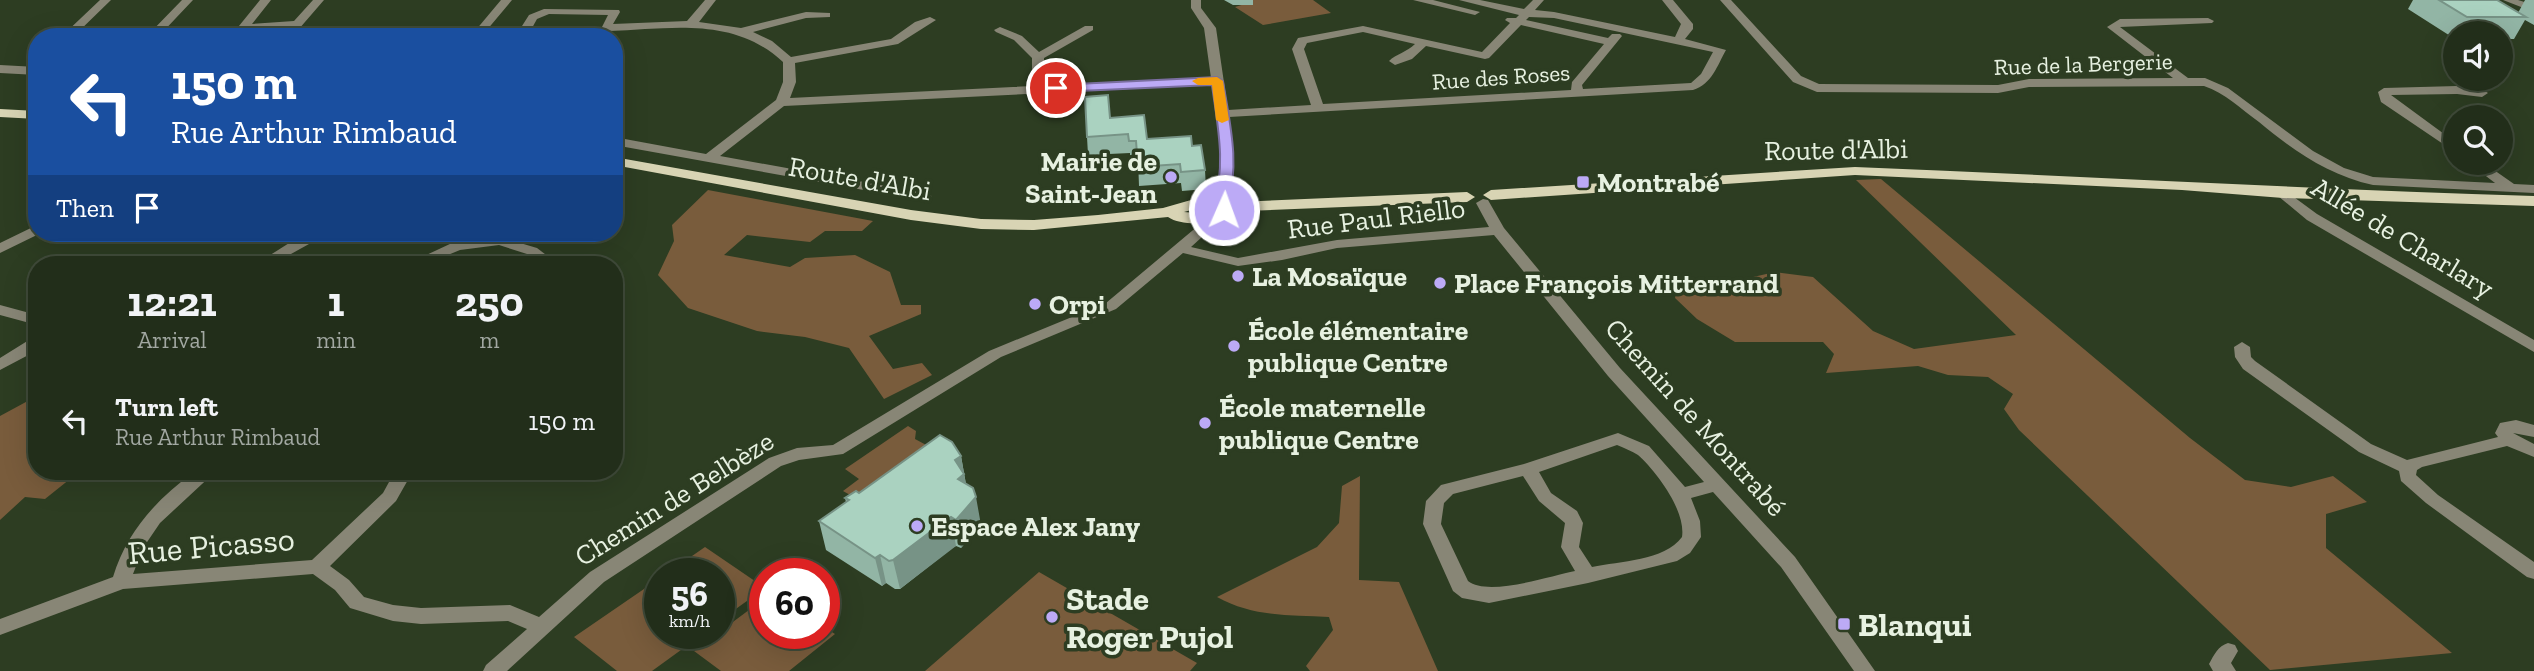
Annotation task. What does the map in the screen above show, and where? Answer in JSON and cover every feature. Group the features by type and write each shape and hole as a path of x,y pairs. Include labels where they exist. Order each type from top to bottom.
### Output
{"main road":[{"path":"0,111 28,112"},
{"name":"Route d'Albi","path":"623,162 955,222 1034,225 1209,211 1466,197 1471,201 1855,171 2182,185 2288,186 2532,200"},
{"name":"Route d'Albi","path":"2182,185 2283,193 2532,200"},
{"name":"Route d'Albi","path":"1209,211 1306,208 1380,202"}],"street":[{"path":"76,28 106,0"},
{"path":"160,28 188,0"},
{"path":"242,28 266,0"},
{"path":"294,28 320,0"},
{"path":"483,28 507,0"},
{"path":"690,25 711,0"},
{"path":"1196,0 1196,8 1210,29 1226,141 1226,189 1209,211"},
{"path":"1418,0 1522,18"},
{"path":"1464,0 1611,42"},
{"path":"1318,108 1298,48 1302,40 1363,29 1485,56 1539,0"},
{"path":"1667,0 1687,24 1687,29 1678,41"},
{"name":"Rue de la Bergerie","path":"1725,0 1797,79 1817,88 1998,89 2029,83 2205,82 2223,89 2273,127 2349,176 2373,181 2511,188 2532,200"},
{"path":"2508,0 2534,9"},
{"path":"527,28 533,18 548,11 615,12 606,28"},
{"path":"743,32 806,15 827,15"},
{"name":"Rue des Roses","path":"1221,114 1699,85 1720,50 1554,15 1522,18"},
{"path":"789,61 894,42 905,37 917,23 930,20"},
{"path":"2184,81 2113,27 2120,22 2208,21"},
{"path":"268,28 298,24"},
{"path":"623,31 690,25 743,32 771,44 789,61 790,83 781,102 709,158 675,172"},
{"path":"1038,57 1089,28"},
{"path":"1577,93 1576,86 1621,29"},
{"path":"1000,30 1018,38 1038,57 1038,89"},
{"path":"1395,61 1408,57 1424,42"},
{"path":"0,69 28,68"},
{"path":"781,102 1217,81"},
{"path":"2443,140 2383,95 2391,91 2482,93"},
{"path":"623,143 925,197"},
{"path":"702,177 709,158"},
{"path":"2493,175 2511,188"},
{"name":"Allée de Charlary","path":"2283,193 2312,216 2534,347"},
{"name":"Chemin de Montrabé","path":"1487,199 1498,230 1623,382 1788,562 1865,671"},
{"name":"Chemin de Belbèze","path":"493,671 597,578 775,462 797,454 837,450 995,354 1101,311 1119,300 1184,243 1209,211"},
{"name":"Rue Paul Riello","path":"1184,243 1238,262 1337,244 1498,230"},
{"path":"0,249 28,234"},
{"path":"277,256 302,242"},
{"path":"430,256 442,250 477,242"},
{"path":"515,242 539,256"},
{"path":"0,310 28,318"},
{"path":"2242,347 2243,357 2249,365 2365,448 2409,468"},
{"path":"0,365 28,349"},
{"path":"2534,431 2516,426 2506,427 2504,433 2509,440 2534,451"},
{"path":"1623,439 1643,450 1681,495 1692,524 1692,538 1684,549 1656,561 1482,596 1464,590 1455,579 1432,524 1440,494 1455,486 1528,469 1591,450 1608,440 1623,439"},
{"path":"2509,440 2416,462 2409,468 2407,477 2413,485 2534,572"},
{"path":"1528,469 1545,497 1570,516 1574,523 1570,547 1587,576"},
{"path":"121,582 126,560 136,539 175,496 195,480"},
{"path":"317,568 390,497 399,480"},
{"path":"1681,495 1717,484"},
{"name":"Rue Picasso","path":"0,626 121,582 280,568 317,568 342,584 357,603 393,613 421,616 510,612 542,627"}],"shaded area":[{"path":"1248,0 1313,0 1331,13 1263,25 1235,7 1248,3"},
{"path":"1881,179 2190,438 2245,480 2291,487 2333,476 2367,502 2326,514 2326,548 2452,653 2270,670 2019,430 2004,409 2013,394 1988,377 1948,375 1918,366 1826,373 1834,354 1823,342 1735,342 1697,319 1675,298 1678,282 1718,285 1775,272 1813,277 1873,331 1914,349 2016,335 1856,180"},
{"path":"708,190 873,221 862,231 825,231 810,242 747,235 724,255 790,267 805,258 855,255 890,272 901,305 921,305 921,314 869,336 893,369 922,363 932,375 884,399 849,348 805,337 757,331 688,308 658,275 674,241 672,225"},
{"path":"28,401 28,480 69,480 45,499 25,497 0,520 0,416"},
{"path":"908,426 916,431 915,439 943,454 859,500 843,491 859,479 845,469"},
{"path":"1360,476 1359,580 1399,582 1438,671 1310,671 1306,666 1333,630 1329,617 1258,612 1217,597 1317,547 1339,523 1342,486"},
{"path":"705,547 721,558 689,558"},
{"path":"735,568 749,577 749,599 735,610"},
{"name":"Stade Roger Pujol","path":"1039,572 1197,663 1190,671 925,671"},
{"path":"644,589 644,649 682,649 652,671 617,671 574,637"},
{"path":"749,610 749,649 816,649 789,671 721,671 694,651 735,649 735,620"}],"building":[{"path":"2439,0 2497,0 2526,17 2467,17"},
{"path":"1108,95 1110,118 1144,115 1147,139 1191,136 1192,146 1201,145 1205,170 1181,172 1180,164 1138,167 1136,141 1129,141 1128,134 1087,137 1085,97"},
{"path":"940,435 952,442 961,456 955,460 964,474 958,479 973,488 976,497 956,520 951,517 946,520 889,561 880,555 875,558 819,521 849,500 845,498 856,491 859,493"}],"slow traffic":[{"path":"1198,81 1217,81 1222,120"}],"place":[{"name":"Mairie de Saint-Jean","path":"1171,177"},
{"name":"Montrabé","path":"1583,182"},
{"name":"La Mosaïque","path":"1238,276"},
{"name":"Place François Mitterrand","path":"1440,283"},
{"name":"Orpi","path":"1035,304"},
{"name":"École élémentaire publique Centre","path":"1234,346"},
{"name":"École maternelle publique Centre","path":"1205,423"},
{"name":"Espace Alex Jany","path":"917,526"},
{"name":"Stade Roger Pujol","path":"1052,617"},
{"name":"Blanqui","path":"1844,624"}],"route":[{"path":"1056,88 1217,81 1226,141 1226,189 1220,204 1224,210"}]}
